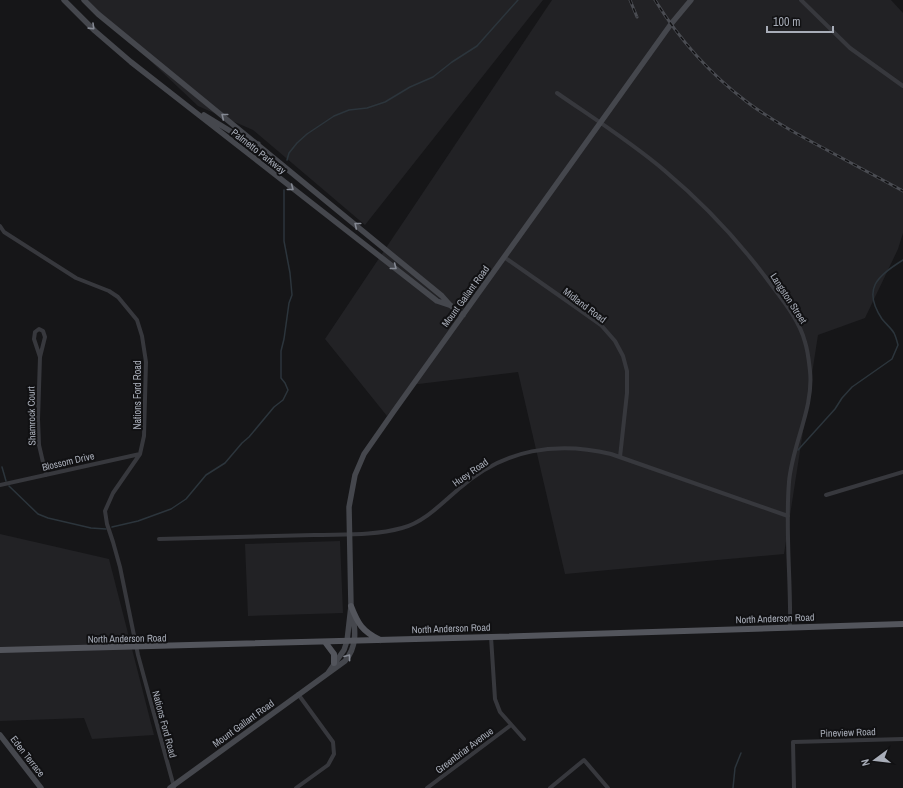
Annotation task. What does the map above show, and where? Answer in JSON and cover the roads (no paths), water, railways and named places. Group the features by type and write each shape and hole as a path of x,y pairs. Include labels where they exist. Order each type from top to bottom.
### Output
{"main road":[{"path":"351,606 361,627 372,636 382,640"},
{"name":"North Anderson Road","path":"0,650 346,642 903,624"},
{"path":"325,642 334,654 334,664"}],"street":[{"name":"Palmetto Parkway","path":"64,0 95,31 125,57 437,301 450,305"},
{"name":"Palmetto Parkway","path":"84,0 98,14 258,144 463,315"},
{"name":"Mount Gallant Road","path":"328,673 344,650 346,642 351,606 349,507 355,475 364,454 671,24 691,0"},
{"path":"801,0 850,48 903,86"},
{"name":"Langston Street","path":"558,93 664,170 693,195 718,220 761,272 785,304 798,325 805,342 810,372 807,402 793,456 789,480 788,516 790,627"},
{"path":"195,112 205,116 250,143 258,144"},
{"path":"249,154 258,144"},
{"name":"Nations Ford Road","path":"0,227 4,232 76,278 118,297 137,320 142,336 146,362 144,436 140,454 113,494 105,511 107,524 120,567 136,648 172,787"},
{"name":"Midland Road","path":"504,258 583,312 601,326 615,341 623,356 627,371 627,393 620,457"},
{"name":"Shamrock Court","path":"40,357 34,340 35,332 39,330 43,331 45,338 40,357 38,419 39,445 46,475"},
{"name":"Huey Road","path":"159,539 363,534 402,528 423,518 462,485 489,466 516,455 538,450 561,448 592,450 620,457 788,516"},
{"name":"Blossom Drive","path":"0,485 140,454"},
{"path":"826,495 903,472"},
{"name":"Mount Gallant Road","path":"172,787 348,658 355,641 355,624 351,606"},
{"path":"491,637 495,699 500,712 524,739"},
{"path":"296,788 328,765 334,754 333,742 298,694"},
{"name":"Greenbriar Avenue","path":"427,788 511,725"},
{"name":"Eden Terrace","path":"0,735 41,788"},
{"name":"Pineview Road","path":"794,788 793,742 903,739"},
{"path":"550,788 584,760 608,788"}],"waterway":[{"path":"287,160 289,153 297,143 307,134 334,116 349,110 367,108 385,102 410,87 433,77 452,62 477,46 518,0"},
{"path":"112,527 138,521 171,509 186,499 206,475 225,463 274,407 283,400 288,390 281,378 281,351 289,303 292,295 290,273 284,241 284,190"},
{"path":"798,450 835,409 852,387 892,359 898,345 897,340 894,333 876,309 873,299 873,291 875,284 880,278 903,260"},
{"path":"2,467 6,481"},
{"path":"9,486 38,514 48,518 91,528 106,529"},
{"path":"733,788 735,768 741,753"}],"railway":[{"path":"630,0 637,17"},
{"path":"655,0 674,28 696,55 720,80 747,102 795,133 903,191"}]}
